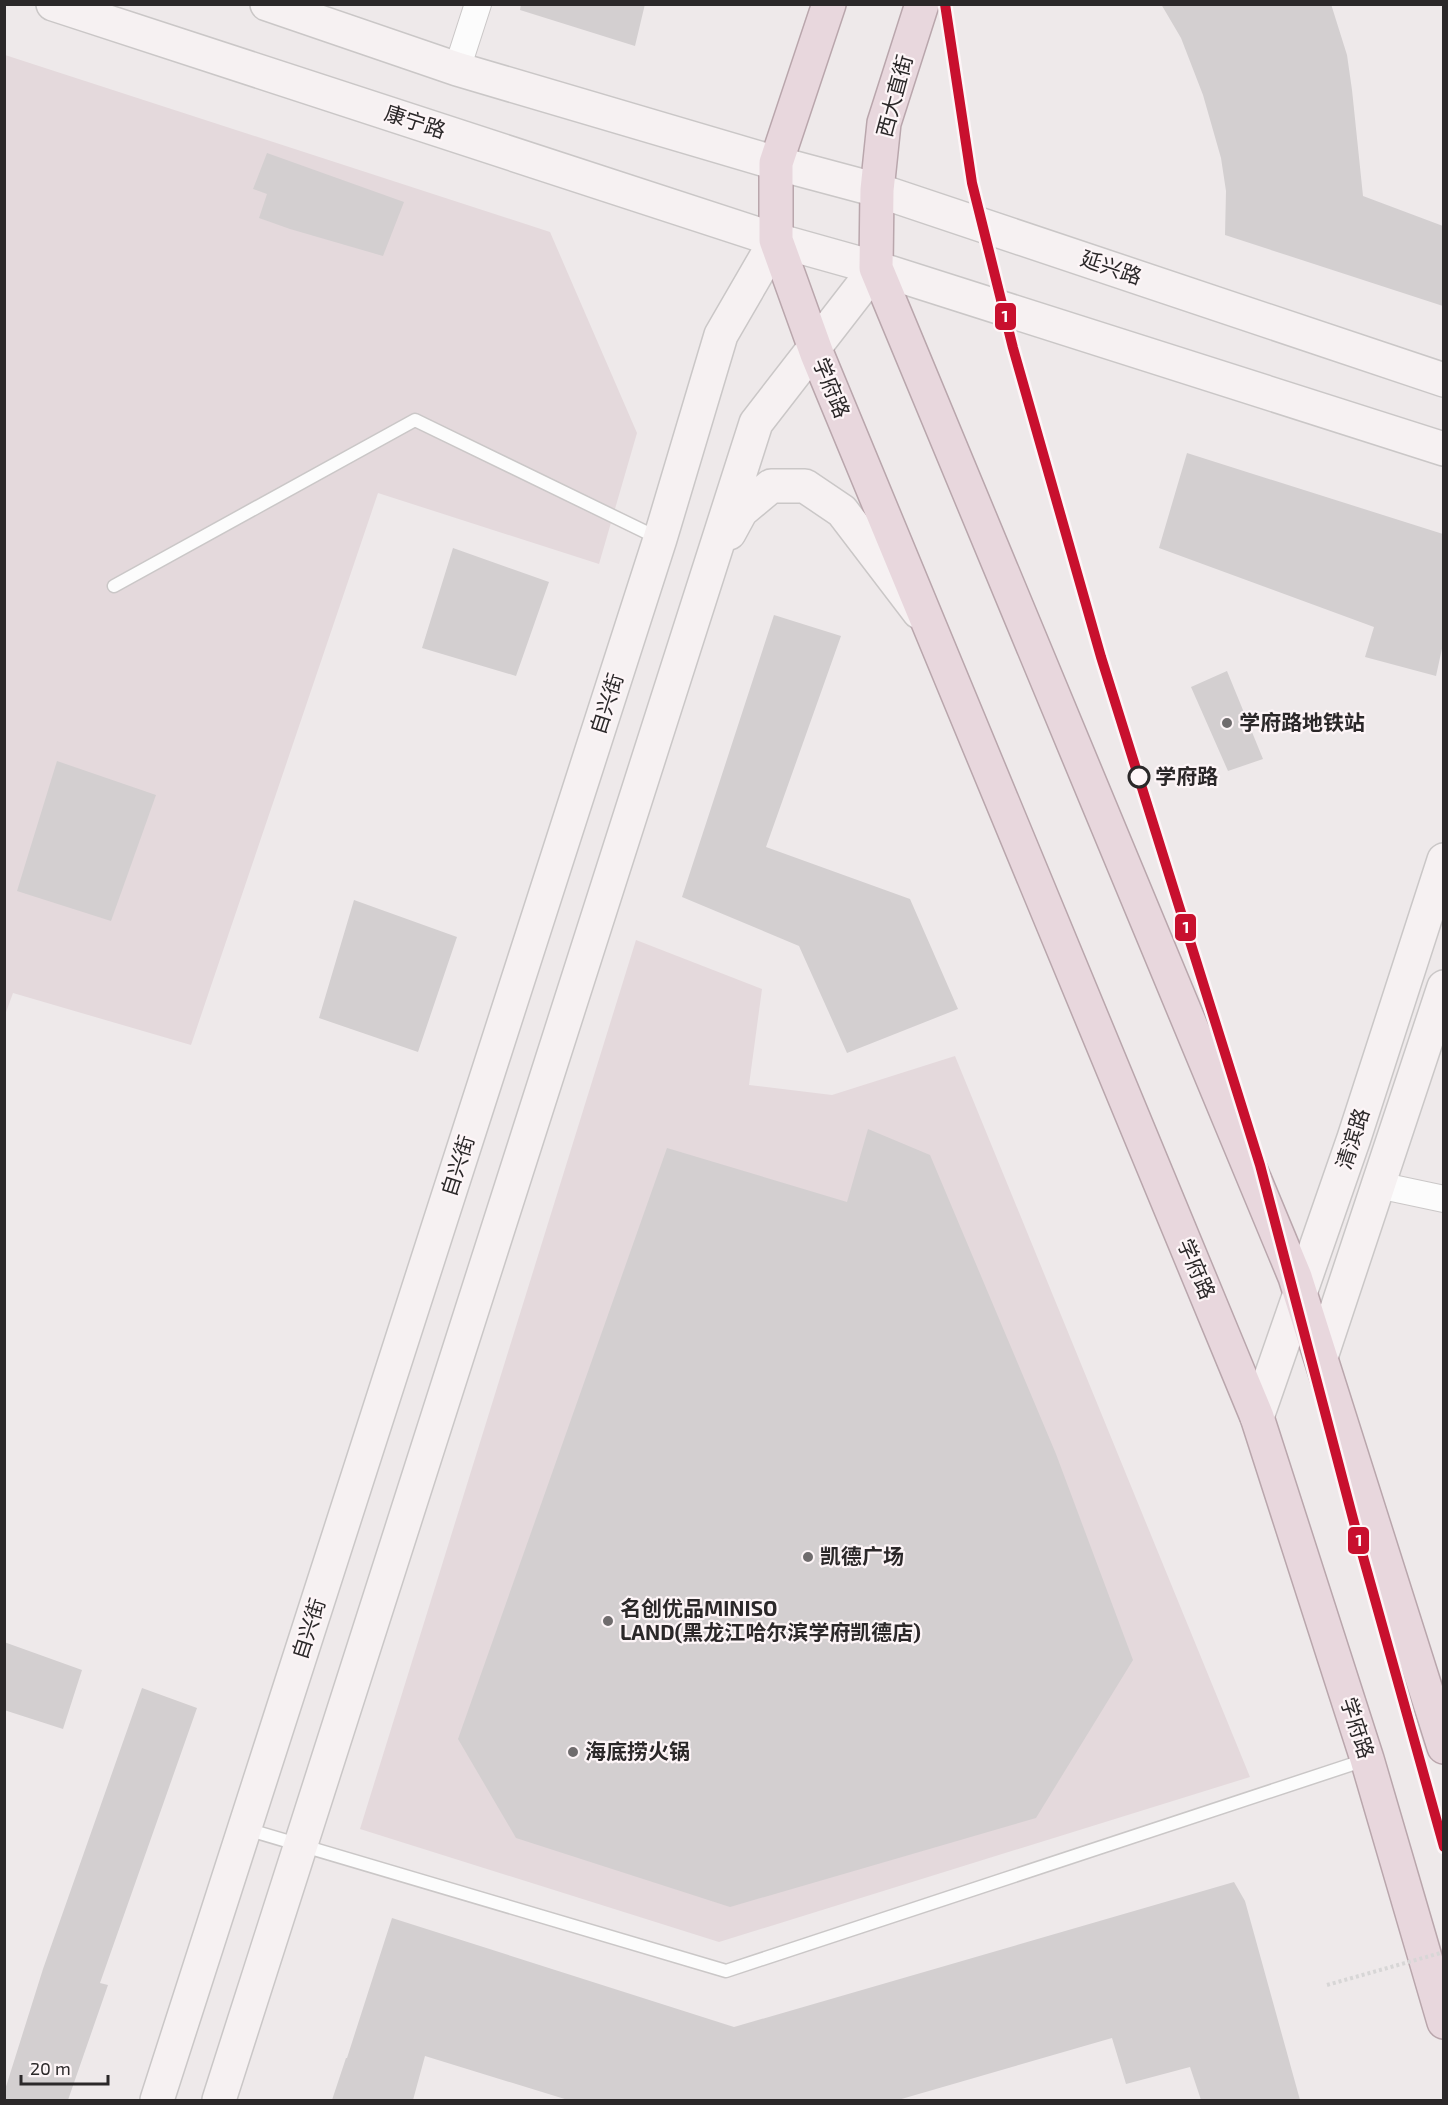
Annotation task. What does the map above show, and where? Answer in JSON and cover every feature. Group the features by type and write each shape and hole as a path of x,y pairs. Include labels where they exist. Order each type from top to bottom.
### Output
{"highway":[{"path":"776,162 829,4"},
{"name":"西大直街","path":"877,190 884,123 922,4"},
{"name":"学府路","path":"776,162 777,240 814,348 1257,1417 1367,1759 1443,2022"},
{"path":"877,190 876,268 1300,1292 1443,1747"}],"main road":[{"name":"康宁路","path":"53,4 777,240"},
{"path":"267,4 457,69 776,162"},
{"name":"延兴路","path":"776,162 877,190 1443,380"},
{"path":"777,240 876,268 1443,449"},
{"name":"自兴街","path":"157,2100 660,539 721,335 777,240"},
{"path":"219,2100 756,423 876,268"},
{"path":"710,568 741,511 771,486 805,486 842,511 929,626"},
{"name":"清滨路","path":"1257,1417 1354,1138 1443,860"},
{"name":"清滨路","path":"1321,1357 1443,987"}],"street":[{"path":"457,69 478,4"},
{"path":"1378,1185 1443,1199"}],"lane":[{"path":"114,586 415,420 660,539"},
{"path":"245,1829 726,1971 1367,1759"}],"path":[{"path":"1327,1985 1443,1952"}],"shaded area":[{"path":"5,55 550,232 637,433 599,564 378,493 191,1045 13,993 5,1015"},
{"name":"凯德广场","path":"636,940 762,989 749,1085 832,1095 955,1056 1250,1777 719,1942 360,1829"}],"building":[{"path":"521,4 645,4 635,46 520,10"},
{"path":"1161,4 1331,4 1347,55 1363,196 1443,226 1443,306 1225,235 1226,191 1221,158 1203,95 1181,38"},
{"path":"267,153 404,202 383,256 259,218 267,194 253,189"},
{"path":"1187,453 1443,534 1443,644 1436,676 1365,657 1374,627 1159,548"},
{"path":"453,548 549,582 516,676 422,648"},
{"path":"774,615 841,636 766,847 910,899 958,1009 847,1053 799,946 682,897"},
{"name":"学府路地铁站","path":"1227,671 1263,759 1228,771 1191,687"},
{"path":"57,761 156,795 111,921 17,891"},
{"path":"354,900 457,937 418,1052 319,1018"},
{"name":"凯德广场","path":"868,1129 930,1155 1056,1454 1133,1660 1036,1818 730,1907 516,1838 458,1739 667,1148 847,1202"},
{"path":"4,1642 82,1670 63,1729 4,1710"},
{"path":"142,1688 197,1708 100,1983 108,1985 68,2100 4,2100 4,2093 43,1969"},
{"path":"1234,1882 1245,1901 1300,2100 1201,2100 1190,2067 1126,2084 1112,2038 898,2100 568,2100 425,2056 413,2100 332,2100 392,1918 734,2027"}],"transit line":[{"name":"1","path":"945,4 972,183 1013,348 1101,657 1260,1165 1362,1553 1444,1847"}],"place":[{"name":"学府路地铁站","path":"1227,723"},
{"name":"学府路","path":"1139,777"},
{"name":"凯德广场","path":"808,1557"},
{"name":"名创优品MINISO LAND(黑龙江哈尔滨学府凯德店)","path":"608,1621"},
{"name":"海底捞火锅","path":"573,1752"}]}
